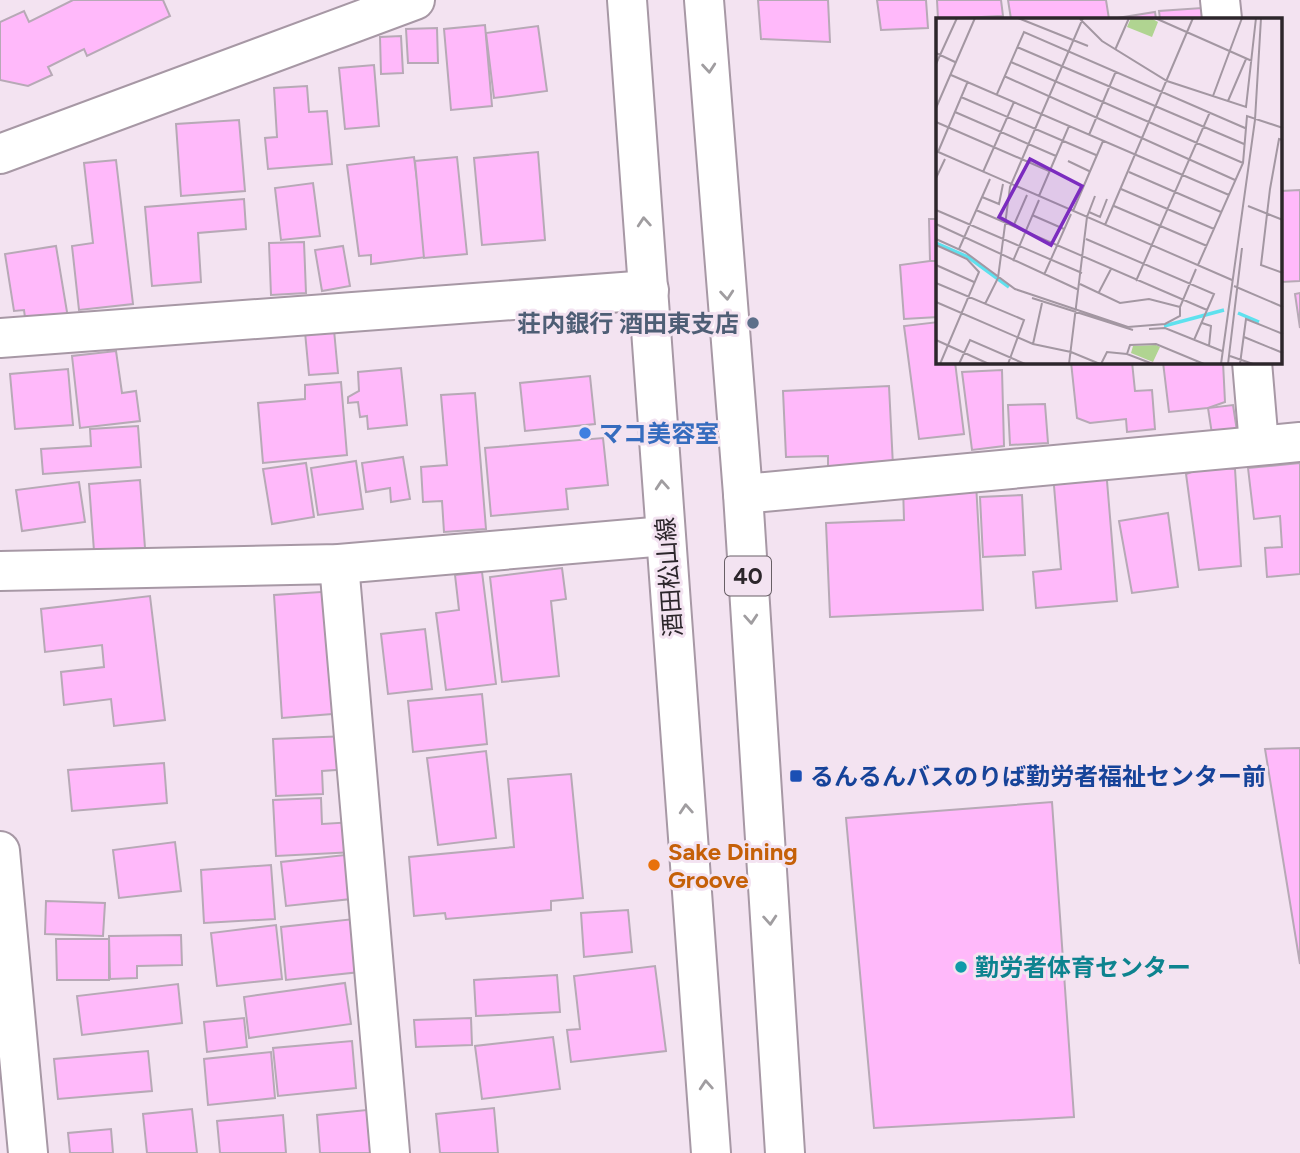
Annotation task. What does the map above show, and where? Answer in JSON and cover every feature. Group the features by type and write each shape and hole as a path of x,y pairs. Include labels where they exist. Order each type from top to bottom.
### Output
{"street":[{"path":"0,153 415,0"},
{"name":"酒田松山線","path":"627,0 711,1153"},
{"name":"40","path":"704,0 743,494 785,1153"},
{"path":"1220,0 1222,18"},
{"path":"0,338 649,290"},
{"path":"1252,364 1259,445"},
{"path":"743,494 1300,442"},
{"path":"0,570 339,564 666,536"},
{"path":"339,564 390,1153"},
{"path":"0,851 27,1153"}],"building":[{"path":"73,0 163,0 170,16 87,56 84,49 48,67 52,75 28,86 0,80 0,22 24,11 29,22"},
{"path":"758,0 828,0 830,42 761,39"},
{"path":"877,0 926,0 928,28 881,30"},
{"path":"937,0 1001,0 1003,16 938,18"},
{"path":"1008,0 1106,0 1109,18 1011,18"},
{"path":"1202,8 1204,18 1160,18 1159,11"},
{"path":"1155,12 1156,18 1117,18"},
{"path":"485,25 492,106 451,110 444,29"},
{"path":"538,26 547,91 494,98 486,33"},
{"path":"437,28 438,63 408,63 406,29"},
{"path":"401,36 403,73 381,74 380,37"},
{"path":"374,65 379,126 345,129 339,68"},
{"path":"307,86 309,112 327,111 332,164 268,169 265,138 277,137 274,88"},
{"path":"239,120 245,191 181,196 176,124"},
{"path":"538,152 545,240 482,245 474,158"},
{"path":"414,157 427,257 371,264 371,255 359,256 347,165"},
{"path":"457,157 467,254 424,258 415,161"},
{"path":"116,160 133,304 79,310 72,246 93,243 84,163"},
{"path":"313,183 320,236 281,240 275,188"},
{"path":"1300,190 1300,281 1282,282 1282,191"},
{"path":"244,199 246,229 198,233 201,282 152,286 145,207"},
{"path":"929,219 936,219 936,261 930,261"},
{"path":"304,242 306,293 271,295 269,243"},
{"path":"56,246 68,318 26,325 24,310 14,311 5,254"},
{"path":"343,246 350,286 322,291 315,250"},
{"path":"936,261 936,317 904,319 900,265"},
{"path":"1300,293 1300,328 1295,294"},
{"path":"936,322 936,364 955,364 964,434 919,439 904,326"},
{"path":"334,330 338,373 309,375 305,332"},
{"path":"116,351 122,393 136,391 140,421 80,428 72,356"},
{"path":"1071,364 1132,364 1135,391 1152,390 1155,429 1127,432 1126,419 1090,423 1077,418"},
{"path":"1163,364 1223,364 1225,402 1208,408 1169,412"},
{"path":"401,368 407,425 368,429 367,416 360,417 358,402 348,403 348,397 359,391 358,372"},
{"path":"68,369 73,425 15,429 10,374"},
{"path":"1002,370 1004,446 972,450 962,372"},
{"path":"590,376 595,424 525,431 520,383"},
{"path":"341,382 347,455 263,463 258,403 305,399 305,385"},
{"path":"889,386 893,466 828,469 828,456 786,457 783,391"},
{"path":"475,393 486,529 444,532 442,501 423,502 421,467 447,465 441,395"},
{"path":"1045,404 1048,443 1010,445 1008,405"},
{"path":"1233,405 1237,431 1212,434 1208,408"},
{"path":"138,426 141,467 43,474 41,449 91,446 90,429"},
{"path":"603,438 608,485 566,489 568,509 491,516 485,448"},
{"path":"403,457 410,499 391,502 390,488 366,492 362,463"},
{"path":"356,461 363,509 318,515 311,468"},
{"path":"306,463 314,517 272,524 263,469"},
{"path":"1300,463 1300,574 1267,577 1265,548 1282,547 1280,516 1254,519 1248,468"},
{"path":"1208,466 1235,469 1241,566 1199,570 1186,474"},
{"path":"1106,469 1117,601 1036,608 1033,572 1061,569 1053,474"},
{"path":"140,480 145,548 94,551 89,484"},
{"path":"79,482 85,522 22,531 16,490"},
{"path":"976,483 983,610 830,617 826,523 904,520 903,486"},
{"path":"1022,495 1025,555 983,557 980,497"},
{"path":"1168,513 1178,587 1132,593 1119,521"},
{"path":"562,568 566,599 551,601 559,676 502,682 490,577"},
{"path":"482,572 496,684 446,690 436,613 459,610 455,575"},
{"path":"337,591 345,713 282,718 274,595"},
{"path":"150,596 165,720 114,726 111,699 64,705 61,672 104,667 102,645 45,652 41,609"},
{"path":"425,629 432,689 388,694 381,634"},
{"path":"482,694 487,744 413,752 408,701"},
{"path":"348,736 350,769 322,771 323,794 276,796 273,739"},
{"path":"1300,748 1300,964 1265,749"},
{"path":"486,751 496,838 438,845 427,758"},
{"path":"164,763 167,803 72,811 68,770"},
{"path":"571,774 583,898 551,901 551,910 446,919 445,913 414,916 409,857 514,847 508,779"},
{"path":"321,798 322,824 354,822 355,852 276,856 273,800"},
{"name":"勤労者体育センター","path":"1052,802 1074,1117 874,1128 846,818"},
{"path":"175,842 181,891 119,898 113,850"},
{"path":"345,855 351,899 286,906 281,862"},
{"path":"271,865 275,919 204,923 201,870"},
{"path":"46,901 105,903 103,936 45,934"},
{"path":"628,910 632,952 584,957 581,913"},
{"path":"354,919 360,972 286,980 281,927"},
{"path":"276,925 282,979 217,986 211,933"},
{"path":"181,935 182,965 137,966 137,978 110,979 109,936"},
{"path":"56,939 109,939 109,980 57,980"},
{"path":"655,966 666,1051 571,1062 567,1030 580,1029 574,976"},
{"path":"557,975 560,1012 476,1016 474,980"},
{"path":"345,983 351,1024 249,1038 244,997"},
{"path":"178,984 182,1023 82,1035 77,996"},
{"path":"244,1018 247,1047 207,1052 204,1022"},
{"path":"471,1018 472,1045 416,1047 414,1020"},
{"path":"553,1037 560,1089 482,1099 475,1046"},
{"path":"352,1041 356,1088 278,1096 273,1048"},
{"path":"148,1051 152,1091 58,1099 54,1059"},
{"path":"271,1052 275,1098 208,1105 204,1059"},
{"path":"494,1108 498,1153 440,1153 436,1114"},
{"path":"192,1109 197,1153 147,1153 143,1114"},
{"path":"377,1109 381,1153 320,1153 317,1115"},
{"path":"283,1115 286,1153 220,1153 217,1121"},
{"path":"111,1129 113,1153 70,1153 68,1133"}],"place":[{"name":"荘内銀行 酒田東支店","path":"753,323"},
{"name":"マコ美容室","path":"585,433"},
{"name":"るんるんバスのりば勤労者福祉センター前","path":"796,776"},
{"name":"Sake Dining Groove","path":"654,865"},
{"name":"勤労者体育センター","path":"961,967"}]}
